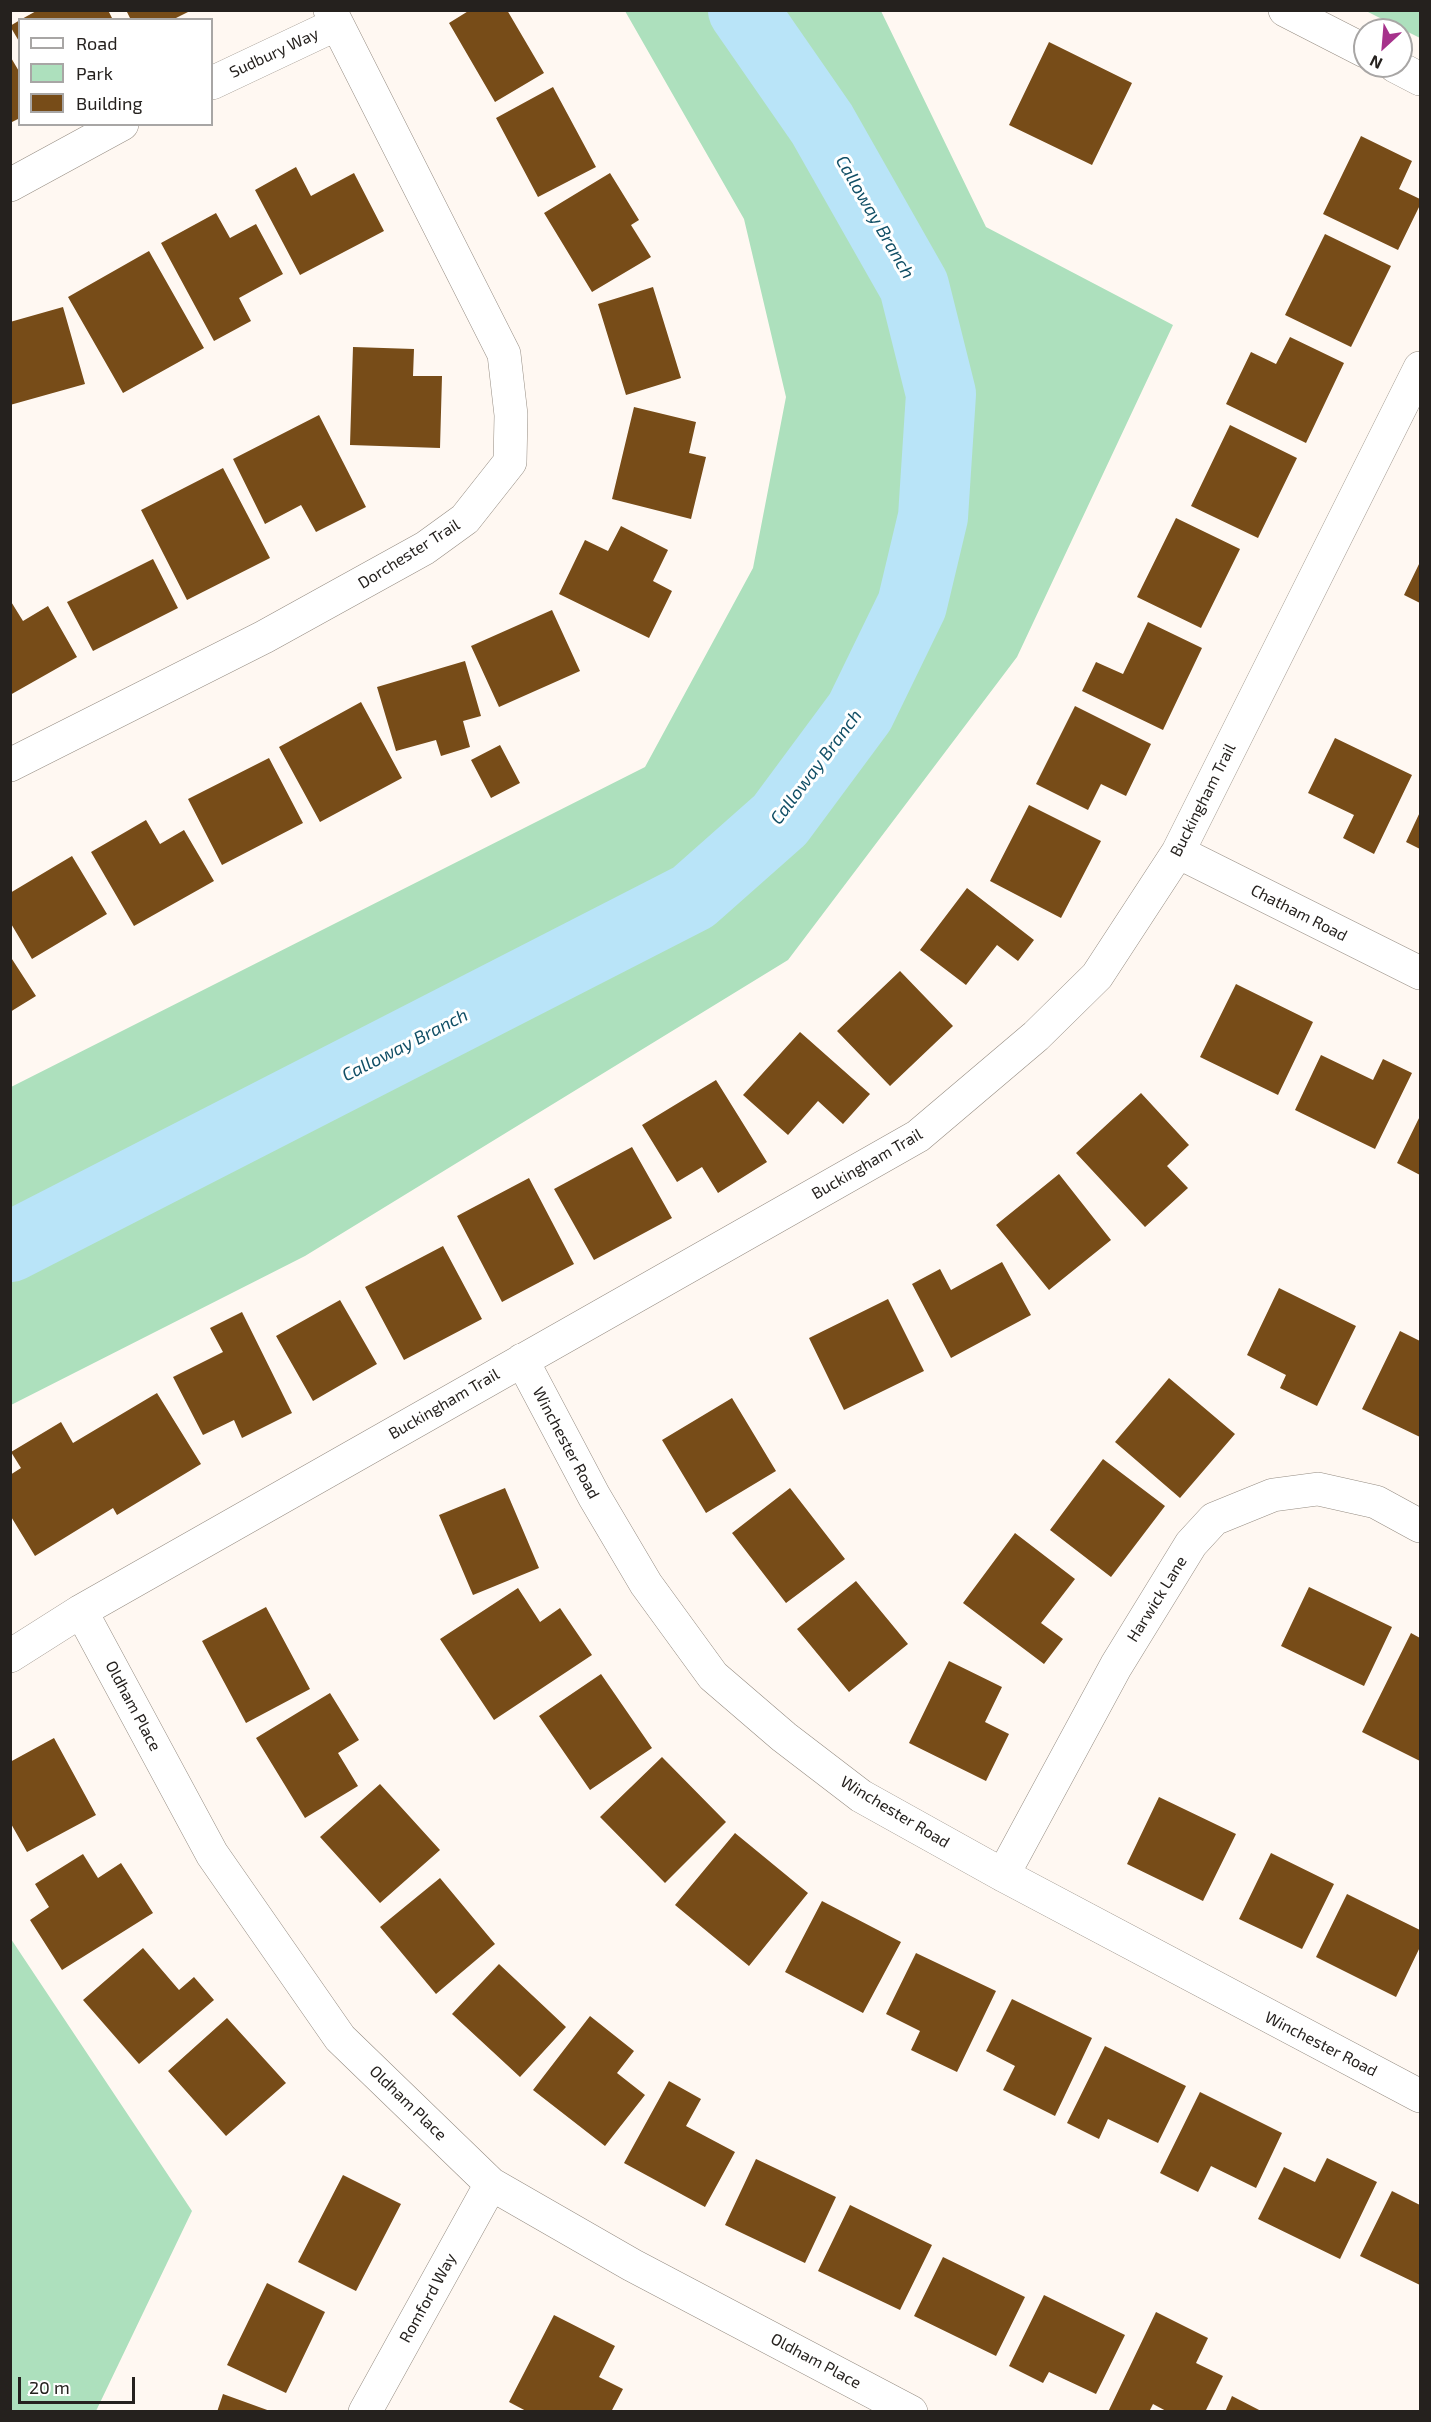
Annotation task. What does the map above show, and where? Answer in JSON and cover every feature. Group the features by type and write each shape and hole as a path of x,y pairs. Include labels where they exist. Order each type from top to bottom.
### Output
{"street":[{"path":"1285,10 1353,45"},
{"name":"Sudbury Way","path":"213,82 333,17"},
{"name":"Dorchester Trail","path":"10,765 264,637 425,548 465,519 510,462 511,416 504,354 333,17"},
{"path":"10,185 118,126"},
{"name":"Buckingham Trail","path":"10,1656 81,1611 918,1137 1036,1036 1097,976 1178,852 1417,384"},
{"name":"Chatham Road","path":"1178,852 1420,973"},
{"name":"Winchester Road","path":"522,1360 594,1496 646,1584 713,1676 784,1737 861,1796 1003,1875 1420,2096"},
{"name":"Harwick Lane","path":"1003,1875 1116,1666 1191,1544 1214,1519 1273,1495 1318,1489 1376,1502 1420,1526"},
{"name":"Oldham Place","path":"81,1611 212,1854 340,2037 491,2184 632,2265 912,2412"},
{"name":"Romford Way","path":"365,2412 491,2184"}],"green space":[{"path":"625,11 881,11 986,227 1173,325 1017,657 788,960 305,1256 11,1405 11,1087 645,767 753,568 786,397 744,219"},
{"path":"1366,11 1420,11 1420,38 1413,34 1413,18 1380,18"},
{"path":"11,1939 192,2211 96,2411 11,2411"}],"building":[{"path":"38,10 108,10 112,18 24,18"},
{"path":"126,10 192,10 176,18 130,18"},
{"path":"470,10 507,10 544,73 495,102 449,23"},
{"path":"18,21 18,40 10,26"},
{"path":"1049,42 1132,83 1092,165 1009,125"},
{"path":"10,56 18,70 18,119 10,123"},
{"path":"553,87 596,167 538,197 496,118"},
{"path":"1361,136 1412,161 1399,189 1420,199 1420,205 1398,250 1323,214"},
{"path":"296,167 311,196 354,173 384,231 300,275 255,190"},
{"path":"610,173 639,220 631,225 651,257 592,292 544,213"},
{"path":"216,213 230,238 256,224 283,274 239,298 251,321 214,341 161,243"},
{"path":"1325,234 1391,266 1351,347 1285,315"},
{"path":"149,251 204,348 123,393 68,297"},
{"path":"653,287 681,378 626,395 598,304"},
{"path":"63,307 85,384 10,405 10,322"},
{"path":"1290,337 1344,363 1306,443 1226,404 1251,352 1276,364"},
{"path":"353,347 414,349 413,376 442,376 440,448 350,445"},
{"path":"634,407 696,422 689,453 706,457 691,519 612,499"},
{"path":"319,415 366,507 316,532 301,505 265,524 233,459"},
{"path":"1230,425 1297,458 1258,538 1191,506"},
{"path":"223,468 270,558 187,600 141,510"},
{"path":"1176,518 1240,549 1201,628 1137,597"},
{"path":"621,526 668,550 653,581 672,591 649,638 559,594 585,540 608,551"},
{"path":"153,559 178,608 93,651 67,602"},
{"path":"1420,562 1420,603 1404,595"},
{"path":"10,600 23,621 48,606 77,657 10,695"},
{"path":"552,610 580,671 499,707 471,646"},
{"path":"1148,622 1202,648 1163,730 1082,691 1096,662 1123,674"},
{"path":"465,661 481,716 463,721 470,747 441,756 436,740 396,751 377,687"},
{"path":"361,702 402,778 320,822 279,747"},
{"path":"1075,706 1151,744 1126,796 1101,784 1088,810 1036,784"},
{"path":"1335,738 1412,775 1374,854 1343,838 1354,815 1308,793"},
{"path":"500,745 520,783 491,798 471,760"},
{"path":"269,758 303,823 222,865 188,799"},
{"path":"1029,805 1101,841 1061,918 990,881"},
{"path":"1420,812 1420,849 1406,842"},
{"path":"146,820 160,844 184,830 214,881 134,926 91,852"},
{"path":"72,856 107,914 32,959 10,922 10,893"},
{"path":"967,888 1034,940 1018,961 997,945 966,985 920,950"},
{"path":"10,956 36,996 10,1012"},
{"path":"900,971 953,1026 890,1086 837,1031"},
{"path":"1236,984 1313,1022 1278,1095 1200,1057"},
{"path":"800,1032 870,1094 843,1124 818,1101 788,1135 743,1095"},
{"path":"1321,1055 1373,1080 1383,1059 1412,1073 1375,1149 1295,1110"},
{"path":"716,1080 767,1162 718,1193 702,1167 677,1182 642,1125"},
{"path":"1141,1093 1189,1145 1167,1166 1188,1188 1145,1227 1076,1153"},
{"path":"1420,1116 1420,1175 1397,1163"},
{"path":"632,1147 672,1218 594,1260 554,1189"},
{"path":"1059,1174 1111,1240 1049,1290 996,1225"},
{"path":"529,1178 574,1264 502,1302 457,1216"},
{"path":"443,1246 482,1319 404,1360 365,1287"},
{"path":"1002,1262 1031,1315 951,1358 912,1284 940,1269 951,1290"},
{"path":"1279,1288 1356,1326 1317,1406 1280,1388 1286,1375 1247,1355"},
{"path":"888,1299 924,1371 844,1410 809,1338"},
{"path":"340,1300 377,1364 313,1401 276,1336"},
{"path":"242,1312 292,1413 242,1438 234,1420 203,1435 173,1377 223,1352 210,1328"},
{"path":"1400,1331 1420,1341 1420,1437 1362,1409"},
{"path":"1169,1378 1235,1434 1180,1498 1115,1442"},
{"path":"157,1393 201,1464 117,1515 113,1508 35,1556 10,1515 10,1475 21,1468 11,1452 61,1422 73,1443"},
{"path":"732,1398 776,1471 706,1513 662,1440"},
{"path":"1103,1459 1165,1506 1111,1577 1050,1530"},
{"path":"505,1488 539,1568 473,1595 439,1515"},
{"path":"790,1488 845,1559 786,1603 732,1533"},
{"path":"1015,1533 1075,1579 1041,1623 1063,1639 1044,1664 963,1603"},
{"path":"856,1581 908,1644 849,1692 797,1629"},
{"path":"1309,1587 1392,1627 1364,1686 1281,1646"},
{"path":"518,1588 540,1622 560,1608 592,1655 494,1720 440,1639"},
{"path":"266,1607 310,1689 246,1723 202,1641"},
{"path":"1411,1633 1420,1638 1420,1761 1362,1732"},
{"path":"949,1661 1002,1687 985,1722 1009,1734 986,1781 909,1743"},
{"path":"601,1674 652,1748 590,1790 539,1716"},
{"path":"330,1693 359,1740 338,1753 358,1786 305,1818 256,1738"},
{"path":"54,1738 96,1815 27,1852 10,1822 10,1762"},
{"path":"662,1757 726,1822 665,1883 600,1817"},
{"path":"380,1784 440,1850 380,1903 320,1837"},
{"path":"1159,1797 1236,1834 1203,1901 1127,1864"},
{"path":"735,1833 808,1893 749,1966 675,1905"},
{"path":"1271,1853 1334,1884 1302,1949 1239,1919"},
{"path":"83,1854 98,1878 121,1863 153,1913 62,1970 30,1920 49,1907 35,1884"},
{"path":"440,1878 495,1944 436,1994 380,1927"},
{"path":"1347,1894 1420,1930 1420,1947 1396,1997 1316,1957"},
{"path":"822,1901 901,1942 863,2013 785,1972"},
{"path":"143,1948 179,1990 194,1977 214,2000 139,2064 83,2000"},
{"path":"916,1953 996,1991 957,2072 911,2050 920,2031 886,2014"},
{"path":"499,1964 566,2027 520,2077 452,2014"},
{"path":"1012,1999 1092,2038 1055,2116 1003,2090 1015,2066 986,2051"},
{"path":"590,2016 634,2051 617,2073 645,2095 605,2146 533,2090"},
{"path":"227,2018 286,2083 226,2136 168,2071"},
{"path":"1105,2046 1186,2086 1158,2143 1108,2119 1099,2139 1067,2123"},
{"path":"669,2081 701,2099 686,2126 735,2152 705,2207 624,2163"},
{"path":"1200,2092 1282,2133 1256,2188 1211,2166 1198,2192 1160,2173"},
{"path":"1327,2158 1377,2182 1340,2259 1258,2219 1284,2167 1315,2182"},
{"path":"756,2159 836,2197 805,2263 725,2225"},
{"path":"343,2175 401,2204 356,2291 298,2262"},
{"path":"1392,2191 1420,2205 1420,2285 1360,2256"},
{"path":"850,2205 932,2245 900,2310 818,2271"},
{"path":"943,2257 1025,2297 996,2356 914,2316"},
{"path":"267,2283 325,2312 286,2393 227,2365"},
{"path":"1044,2295 1125,2335 1096,2394 1049,2372 1043,2383 1009,2366"},
{"path":"1156,2312 1208,2338 1196,2363 1223,2376 1205,2412 1168,2412 1153,2404 1149,2412 1108,2412"},
{"path":"554,2315 615,2346 599,2377 623,2389 611,2412 528,2412 509,2402"},
{"path":"223,2394 270,2411 270,2412 217,2412"},
{"path":"1232,2396 1263,2412 1225,2412"}],"waterway":[{"name":"Calloway Branch","path":"10,1247 693,897 780,820 860,712 912,605 933,517 941,394 914,286 822,124 743,10"}]}
